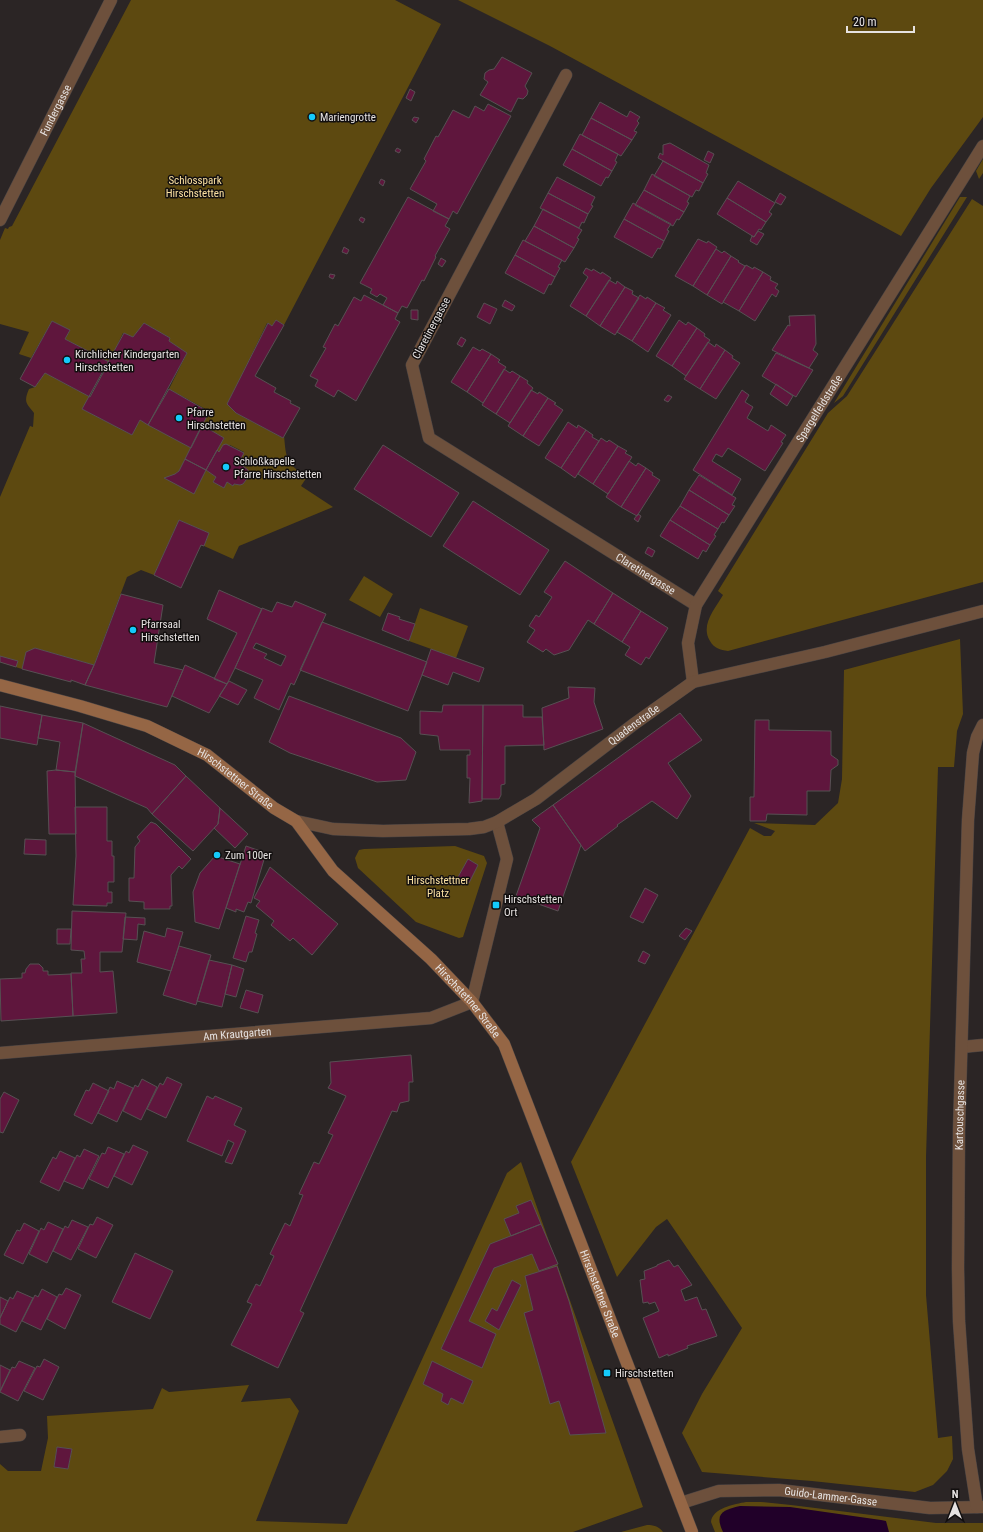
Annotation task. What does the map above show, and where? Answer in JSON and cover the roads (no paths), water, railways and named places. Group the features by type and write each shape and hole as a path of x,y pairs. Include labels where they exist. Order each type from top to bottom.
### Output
{"main road":[{"name":"Hirschstettner Straße","path":"0,685 80,706 147,726 207,755 274,808 296,821 333,871 432,959 472,1002 504,1044 692,1532"}],"street":[{"name":"Fundergasse","path":"0,220 111,0"},
{"name":"Claretinergasse","path":"566,75 412,365 429,438 696,605"},
{"name":"Spargelfeldstraße","path":"693,682 688,643 696,605 983,146"},
{"name":"Quadenstraße","path":"296,821 333,829 383,832 469,829 484,827 496,822 536,799 634,724 693,682 825,652 983,611"},
{"name":"Kartouschgasse","path":"980,1507 968,1449 959,1321 958,1268 959,1139 971,775 973,753 977,737 983,725"},
{"path":"472,1002 507,859 496,822"},
{"name":"Am Krautgarten","path":"0,1054 431,1018 472,1002"},
{"path":"962,1047 983,1045"},
{"path":"0,1437 20,1435"},
{"name":"Guido-Lammer-Gasse","path":"681,1504 720,1491 779,1490 930,1508 980,1507"}],"place":[{"name":"Mariengrotte","path":"312,117"},
{"name":"Kirchlicher Kindergarten Hirschstetten","path":"67,360"},
{"name":"Pfarre Hirschstetten","path":"179,418"},
{"name":"Schloßkapelle Pfarre Hirschstetten","path":"226,467"},
{"name":"Pfarrsaal Hirschstetten","path":"133,630"},
{"name":"Zum 100er","path":"217,855"},
{"name":"Hirschstetten Ort","path":"496,905"},
{"name":"Hirschstetten","path":"607,1373"}],"park label":[{"name":"Schlosspark Hirschstetten","path":"195,186"},
{"name":"Hirschstettner Platz","path":"438,886"}]}
